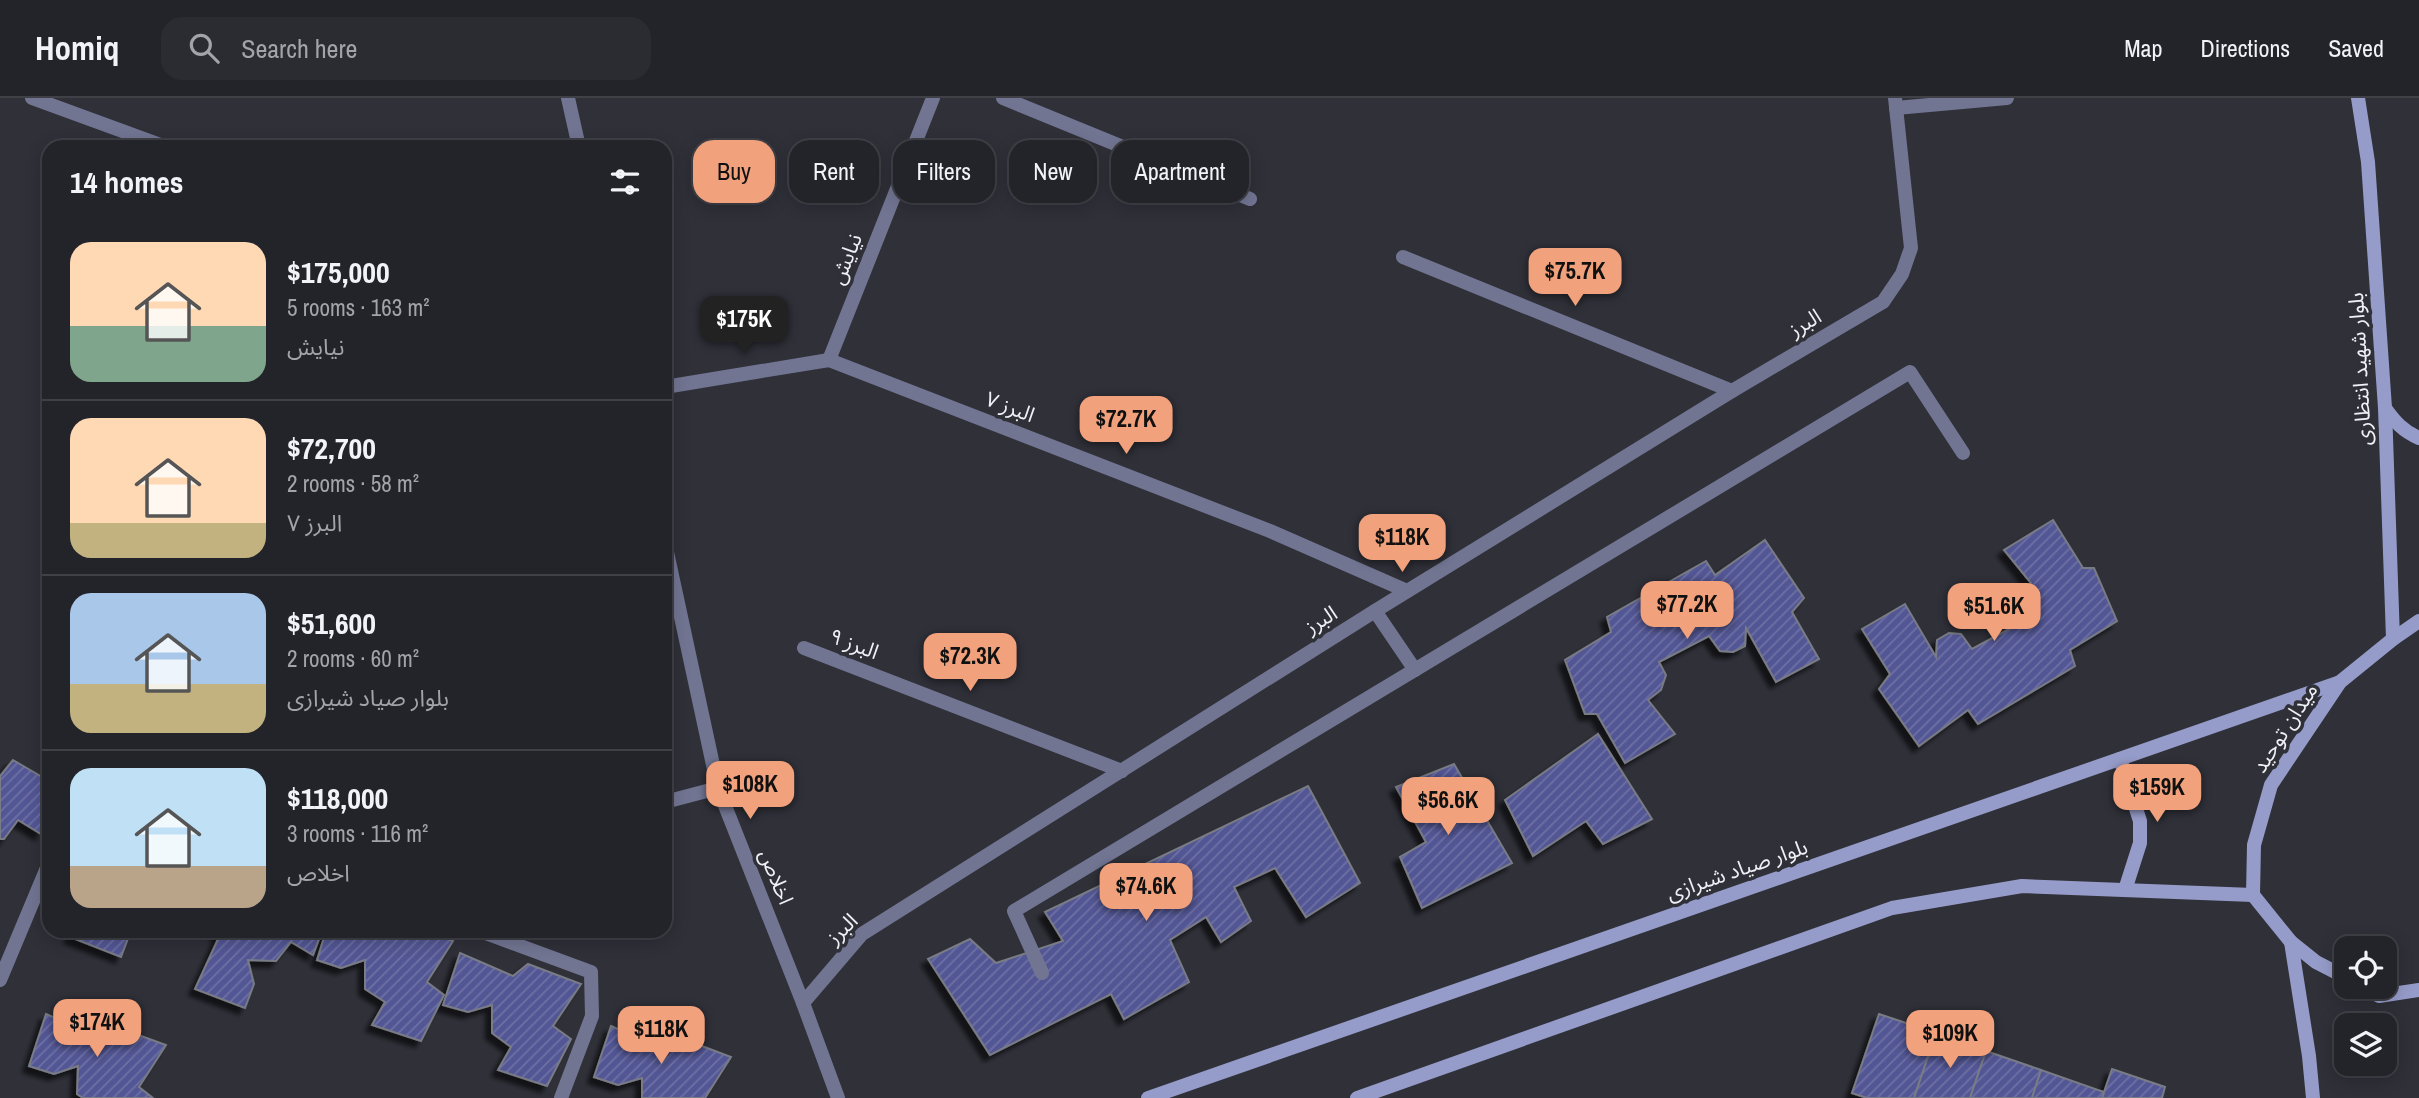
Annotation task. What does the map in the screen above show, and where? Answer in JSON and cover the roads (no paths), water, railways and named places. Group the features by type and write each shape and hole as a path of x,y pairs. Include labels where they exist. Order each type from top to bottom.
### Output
{"main road":[{"name":"بلوار شهید انتظاری","path":"2358,98 2368,162 2385,408 2393,639"},
{"path":"2385,408 2395,422 2419,438"},
{"name":"میدان توحید","path":"2253,895 2254,845 2271,785 2340,682 2419,621"},
{"name":"بلوار صیاد شیرازی","path":"1148,1098 2340,682"},
{"path":"2120,759 2140,821 2140,842 2125,890"},
{"path":"1357,1098 1892,908 2022,886 2253,895 2291,942 2316,962 2334,971"},
{"path":"2291,942 2309,1056 2312,1098"},
{"path":"2397,993 2419,990"}],"street":[{"path":"32,98 147,140"},
{"path":"568,98 577,140"},
{"name":"نیایش","path":"829,360 933,98"},
{"path":"1003,98 1250,199"},
{"path":"1896,103 2007,98"},
{"name":"البرز","path":"803,1003 862,934 1407,591 1732,391 1883,302 1902,274 1911,248 1896,103"},
{"path":"1404,257 1732,391"},
{"path":"672,386 829,360"},
{"name":"البرز ۷","path":"829,360 1270,531 1407,591"},
{"path":"1042,974 1014,911 1910,372 1963,453"},
{"name":"اخلاص","path":"672,575 718,788 838,1098"},
{"path":"1375,611 1415,670"},
{"name":"البرز ۹","path":"804,648 1122,771"},
{"path":"672,800 718,788"},
{"path":"0,980 42,880"},
{"path":"499,938 591,972 593,1016 561,1098"}]}
